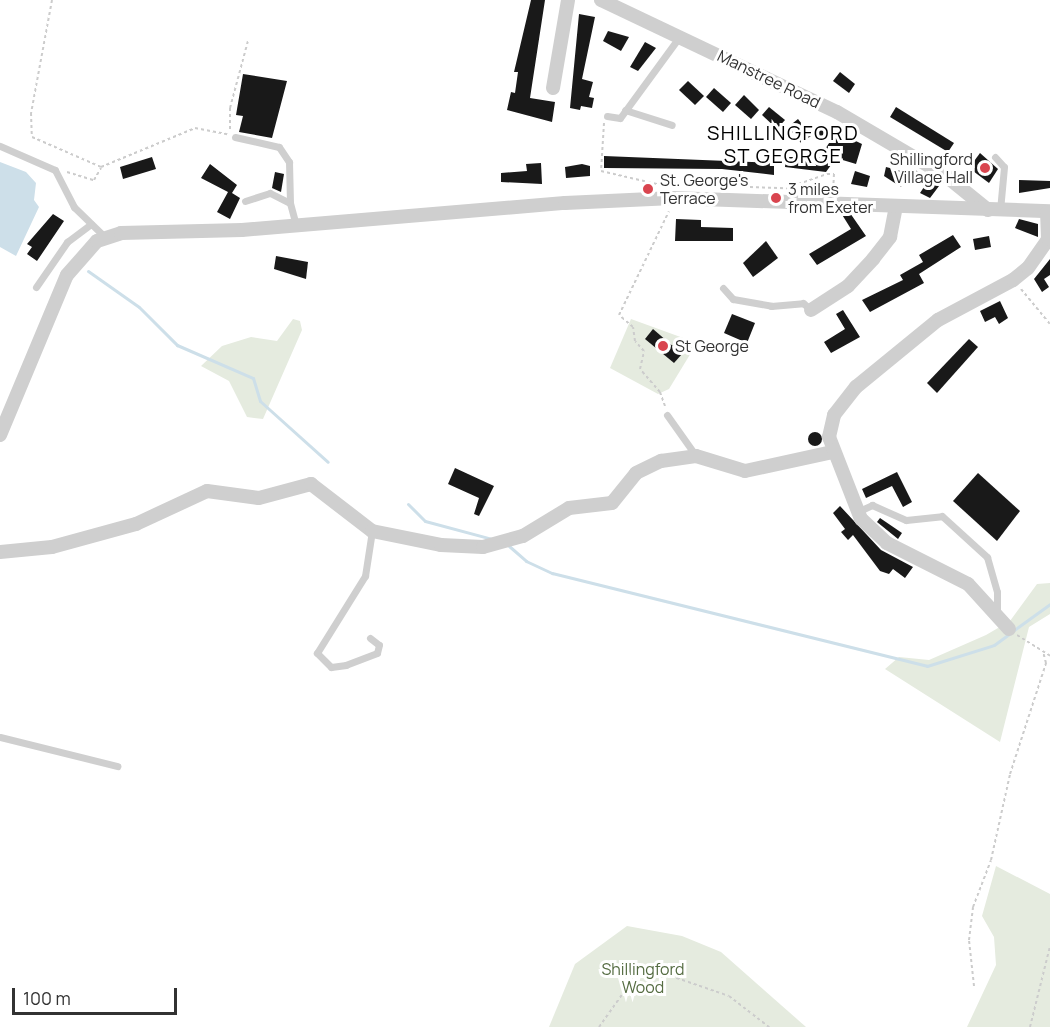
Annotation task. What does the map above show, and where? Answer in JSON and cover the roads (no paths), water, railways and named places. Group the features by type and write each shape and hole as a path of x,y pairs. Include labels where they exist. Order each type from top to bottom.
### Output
{"street":[{"path":"553,88 568,0"},
{"name":"Manstree Road","path":"601,0 680,36 881,136 972,193 994,211"},
{"path":"0,435 67,275 90,246 105,237 672,203 831,204 1048,212 1047,250 1014,280 938,320 856,387 834,414 829,437 832,452 856,512 887,543 951,573 997,612 1012,631"},
{"path":"811,310 848,286 873,260 890,237 896,207"},
{"path":"0,552 52,547 136,524 207,491 259,498 299,484 319,486 372,531 441,545 501,543 569,508 612,502 636,472 648,466 696,456 745,471 832,452"}],"lane":[{"path":"607,116 620,118 680,36"},
{"path":"625,110 672,125"},
{"path":"232,136 279,147 289,162 290,203 296,225"},
{"path":"0,146 55,170 74,207 105,237"},
{"path":"994,211 1004,167 995,158"},
{"path":"245,201 270,193 290,203"},
{"path":"36,287 67,242 91,224"},
{"path":"723,288 733,299 771,306 803,303 811,310"},
{"path":"667,415 696,456"},
{"path":"856,512 872,505 906,520 942,516 987,557 997,592 997,612"},
{"path":"370,638 379,645 377,653 346,665 331,667 317,653 365,576 372,531"},
{"path":"0,737 117,766"}],"water":[{"path":"0,162 26,172 36,183 34,200 39,207 16,256 0,247"}],"waterway":[{"path":"88,271 139,307 177,345 253,378 260,401 328,462"},
{"path":"408,504 425,521 492,539"},
{"path":"509,546 526,561 552,573 927,666 994,645 1009,634"},
{"path":"1014,630 1050,604"}],"place":[{"name":"Shillingford Village Hall","path":"985,168"},
{"name":"St. George's Terrace","path":"648,189"},
{"name":"3 miles from Exeter","path":"776,198"},
{"name":"St George","path":"663,346"}],"district":[{"name":"SHILLINGFORD ST GEORGE","path":"783,144"}],"park label":[{"name":"Shillingford Wood","path":"643,978"}]}
